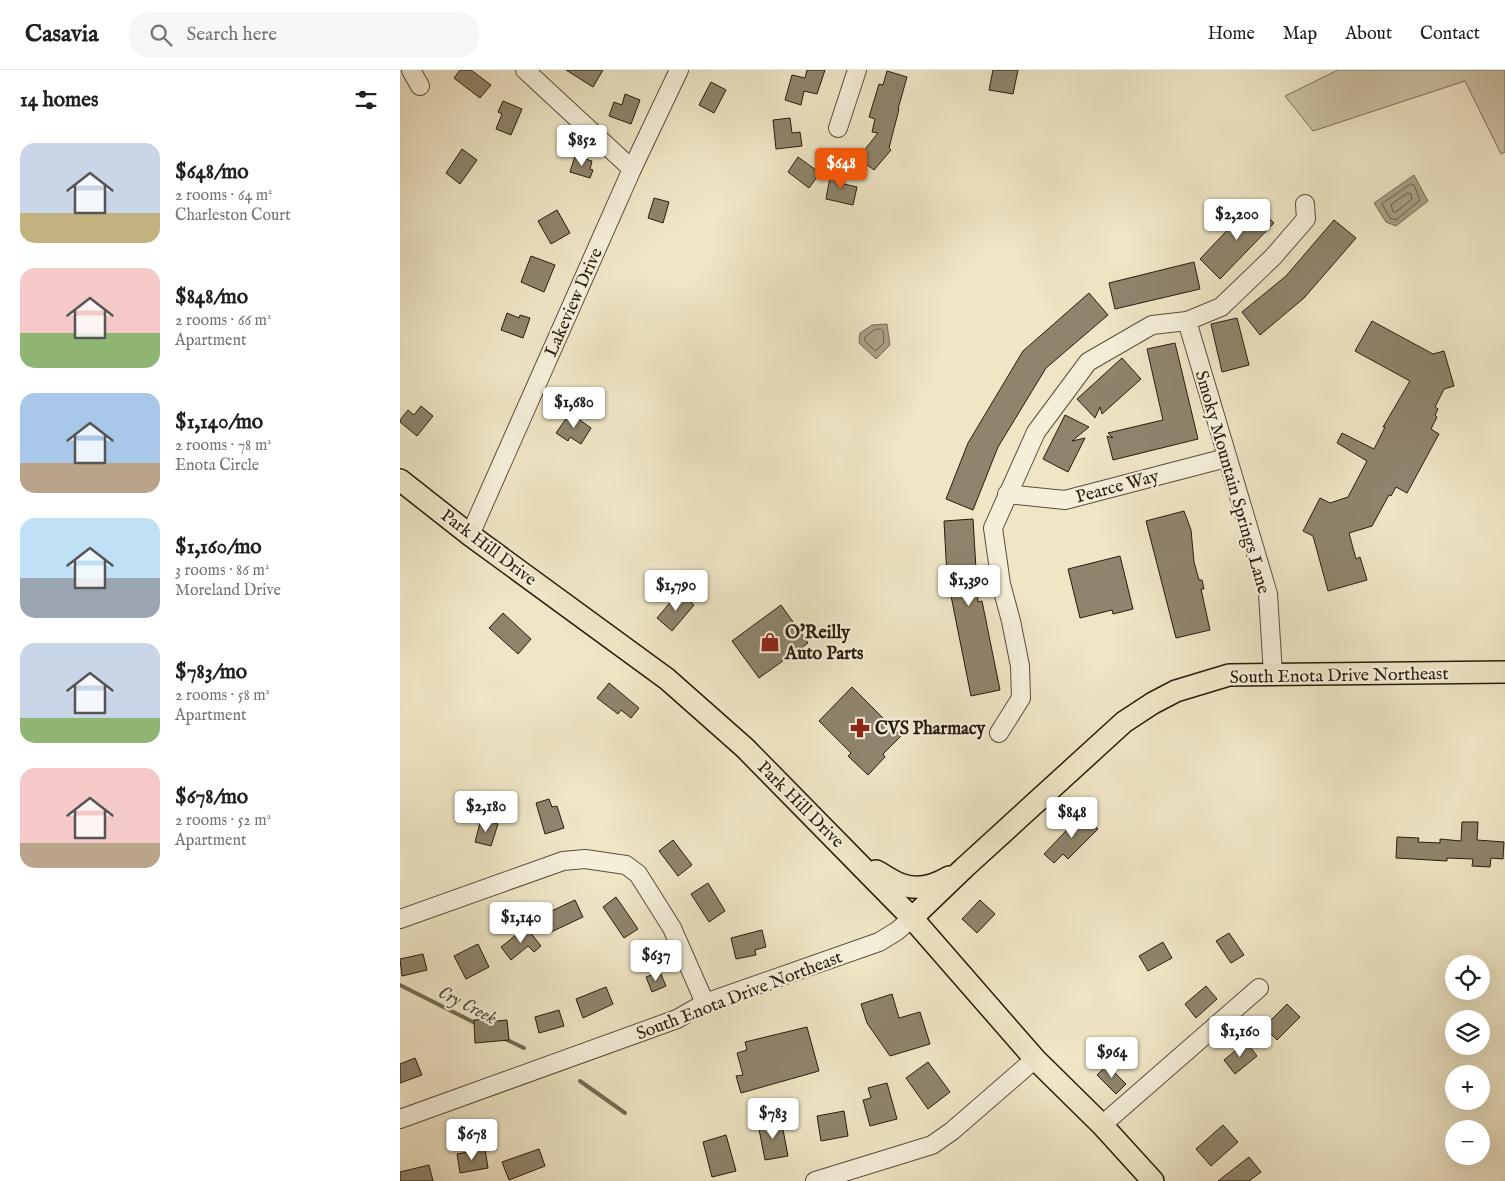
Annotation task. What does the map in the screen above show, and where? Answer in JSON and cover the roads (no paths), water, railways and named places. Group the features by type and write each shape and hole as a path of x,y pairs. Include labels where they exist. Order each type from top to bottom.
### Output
{"main road":[{"name":"Park Hill Drive","path":"400,480 667,679 745,748 912,918 1035,1059 1102,1125 1153,1181"},
{"name":"South Enota Drive Northeast","path":"912,918 1124,722 1153,703 1176,692 1229,675 1505,672"},
{"path":"862,866 910,888 938,884 964,868"}],"street":[{"path":"411,70 420,86"},
{"path":"525,70 632,168"},
{"name":"Lakeview Drive","path":"470,534 632,168 679,70"},
{"path":"838,128 856,70"},
{"path":"999,733 1020,698 1020,666 1001,584 993,528 1036,432 1088,362 1152,325 1187,321 1221,307 1273,257 1306,220 1306,204"},
{"name":"Smoky Mountain Springs Lane","path":"1187,321 1226,458 1268,594 1273,674"},
{"name":"Pearce Way","path":"1007,494 1066,500 1226,458"},
{"path":"400,919 563,861 585,859 626,865 638,874 672,928 705,1003"},
{"name":"South Enota Drive Northeast","path":"400,1119 677,1019 705,1003 879,942 897,931 912,918"},
{"path":"1102,1125 1259,988"},
{"path":"815,1181 932,1144 952,1131 1035,1059"}],"water":[{"path":"1414,175 1428,201 1396,226 1386,222 1374,203"},
{"path":"887,324 890,345 876,359 859,343 860,333 872,325"}],"waterway":[{"name":"Cry Creek","path":"400,985 477,1024"},
{"name":"Cry Creek","path":"503,1038 524,1048"},
{"name":"Cry Creek","path":"580,1081 625,1113"}],"place":[{"name":"O'Reilly Auto Parts","path":"770,642"},
{"name":"CVS Pharmacy","path":"860,728"}]}
